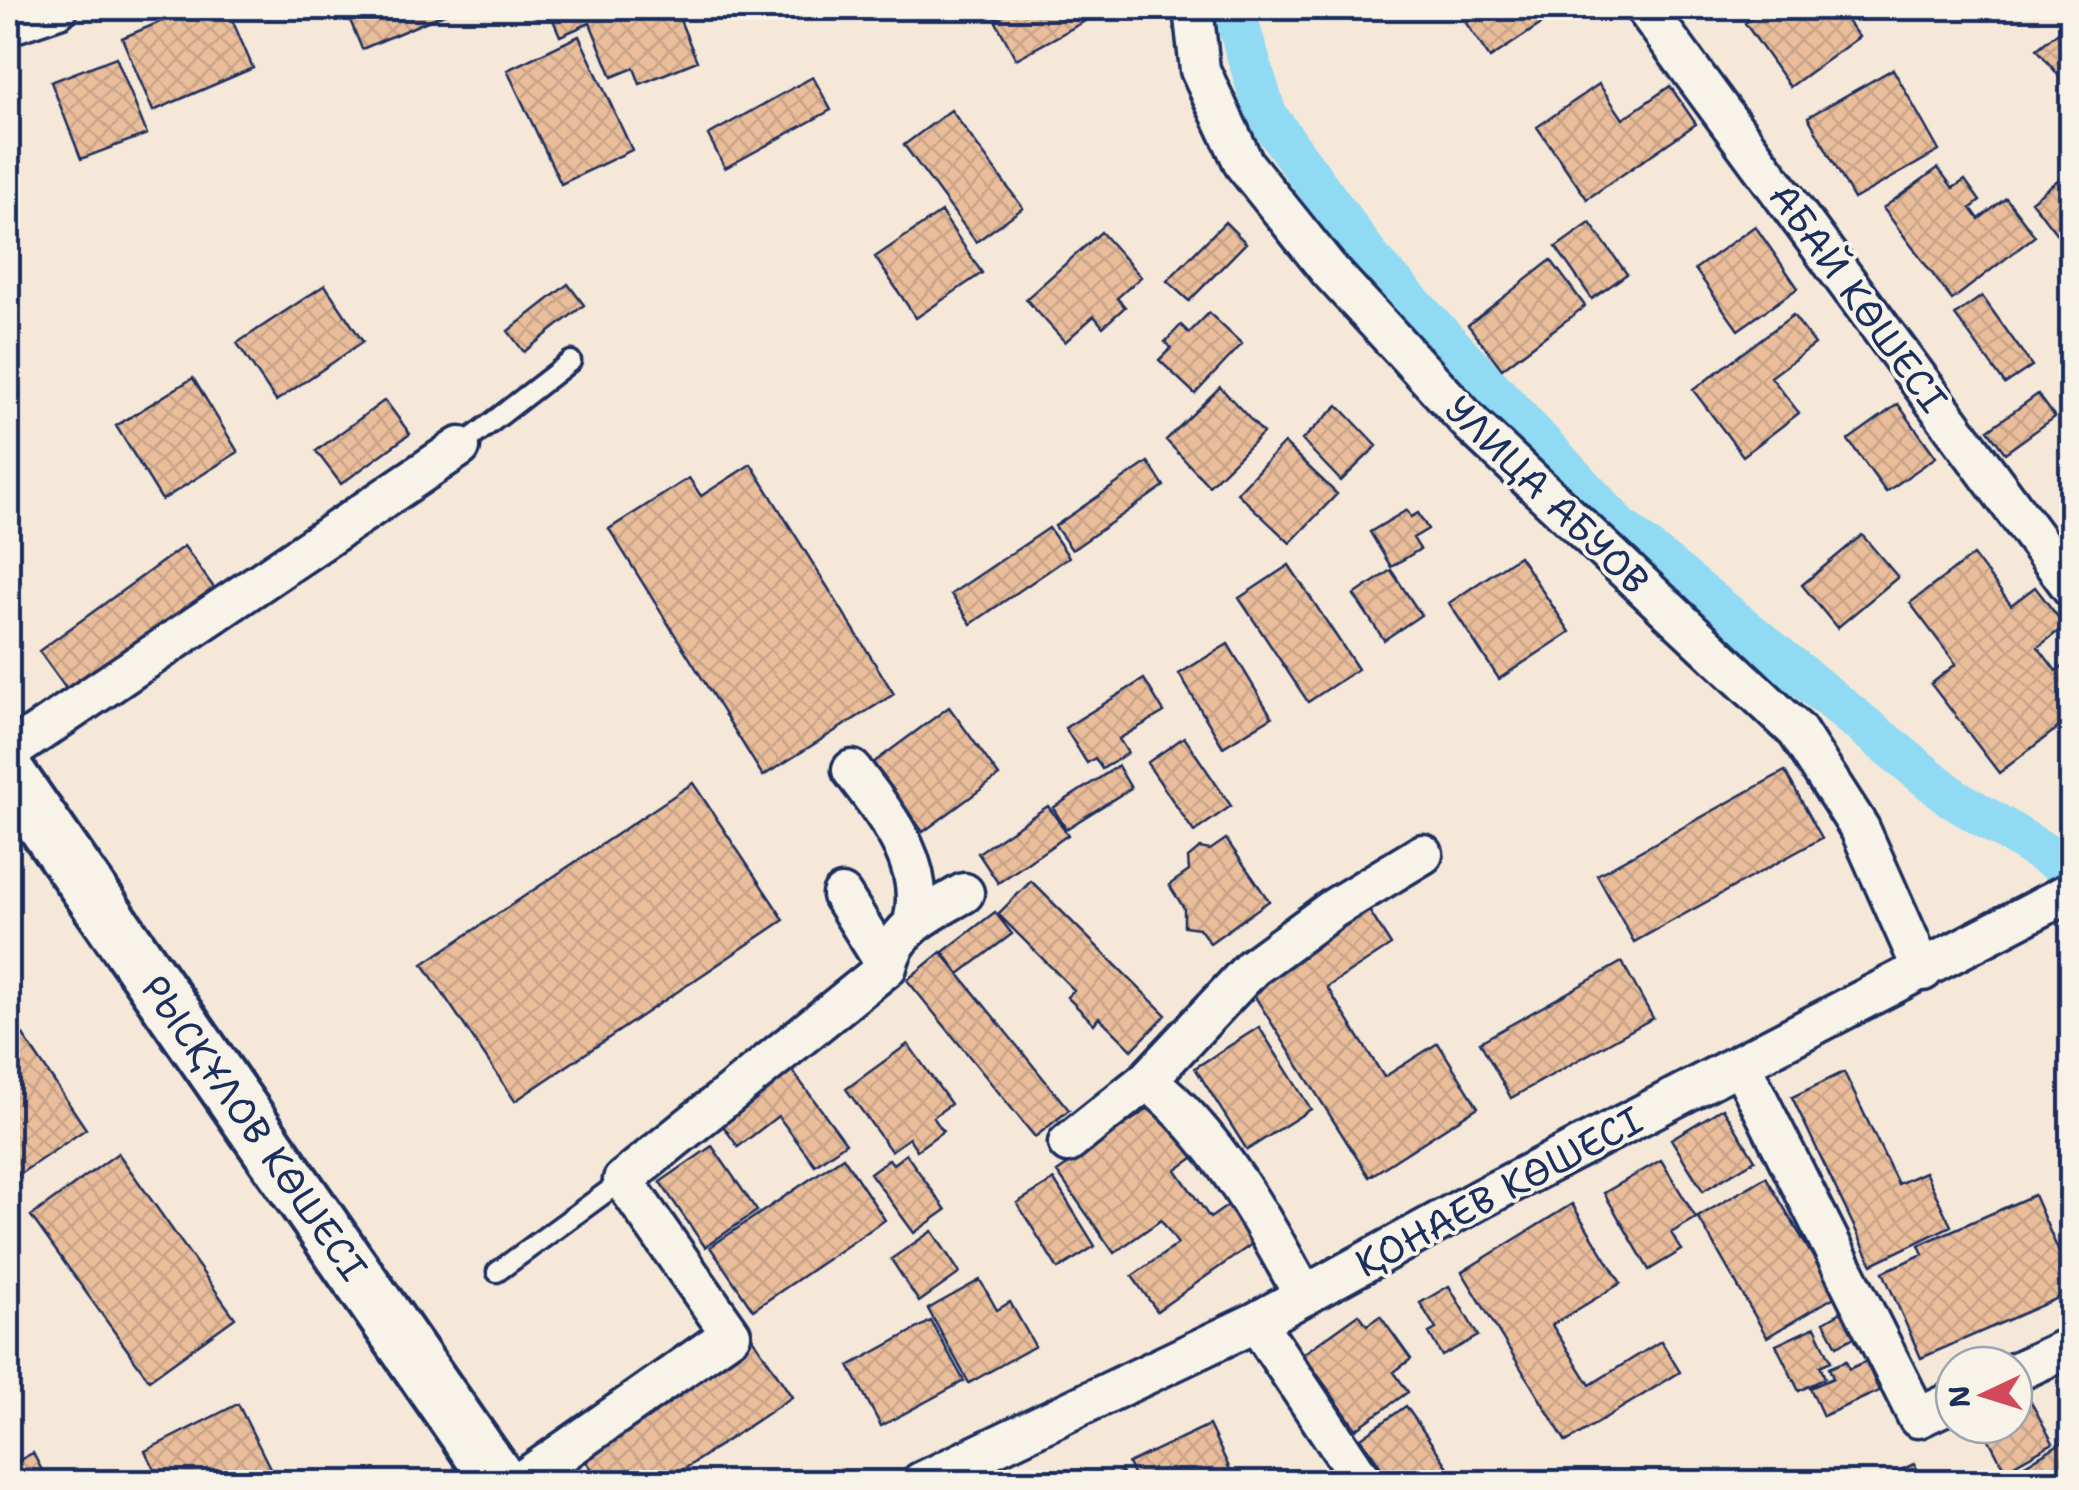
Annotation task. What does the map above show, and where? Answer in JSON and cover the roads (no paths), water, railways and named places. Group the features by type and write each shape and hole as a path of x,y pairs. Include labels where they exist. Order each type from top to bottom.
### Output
{"main road":[{"name":"РЫСҚҰЛОВ КӨШЕСІ","path":"8,773 500,1482"}],"street":[{"path":"8,25 58,8"},
{"name":"УЛИЦА АБУОВ","path":"1193,8 1200,70 1244,164 1329,270 1472,425 1797,731 1860,829 1922,971"},
{"name":"АБАЙ КӨШЕСІ","path":"1645,8 2072,588"},
{"path":"8,754 460,447"},
{"path":"852,770 886,816 906,852 919,900 913,923"},
{"path":"1068,1143 1147,1080 1252,968 1334,908 1423,854"},
{"path":"520,1482 731,1334 623,1180 887,967 892,946 913,923 964,893"},
{"path":"842,895 887,967"},
{"name":"ҚОНАЕВ КӨШЕСІ","path":"920,1482 1256,1322 1741,1065 2068,899"},
{"path":"1741,1065 1918,1418 1934,1410"},
{"path":"1147,1080 1176,1103 1264,1221 1304,1296"},
{"path":"1256,1322 1363,1482"},
{"path":"2034,1364 2072,1346"}],"lane":[{"path":"460,447 571,362"},
{"path":"497,1272 623,1180"}],"waterway":[{"path":"1233,8 1266,115 1370,259 1620,528 1953,798 2057,861"}]}
